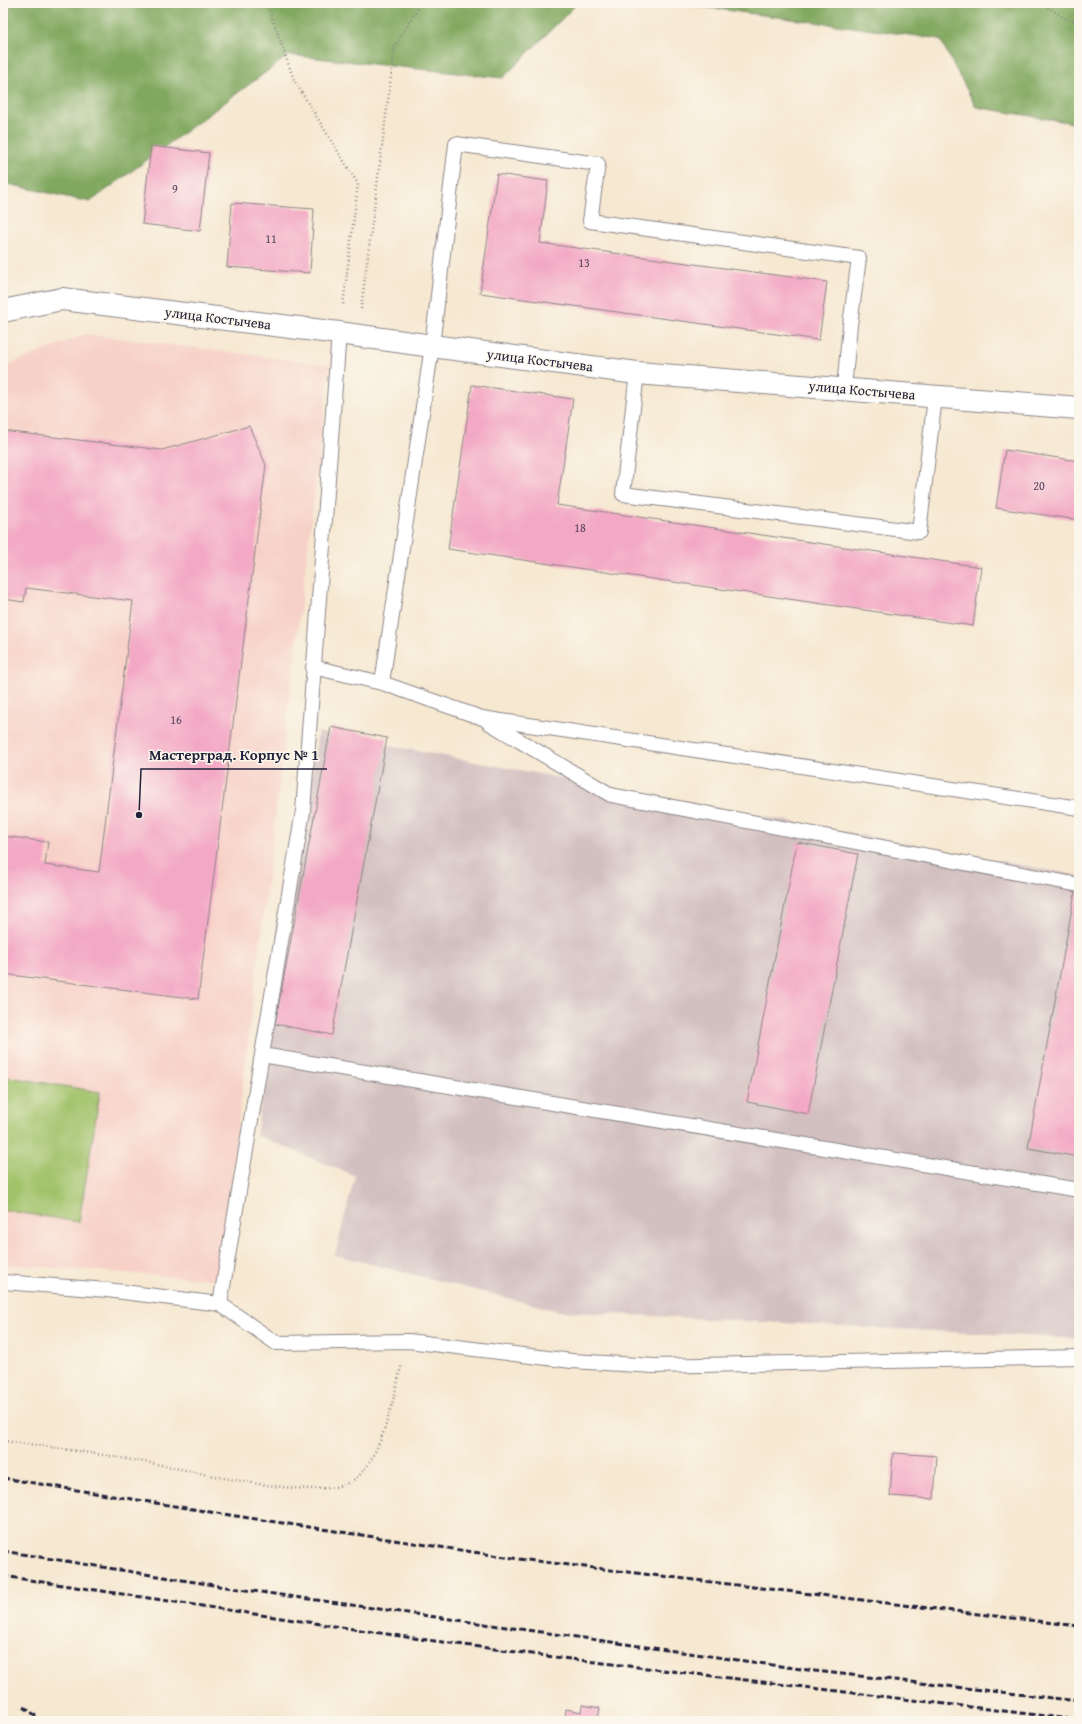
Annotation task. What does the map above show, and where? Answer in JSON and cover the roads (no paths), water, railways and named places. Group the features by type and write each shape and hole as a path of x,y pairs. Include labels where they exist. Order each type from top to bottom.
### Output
{"street":[{"name":"улица Костычева","path":"3,311 62,299 348,334 637,373 844,388 935,397 1079,408"}],"lane":[{"path":"382,683 432,346 456,144 598,164 590,221 859,258 850,325 844,388"},
{"path":"220,1304 303,810 313,667 348,334"},
{"path":"637,373 623,494 919,532 935,397"},
{"path":"313,667 382,683 482,718 1079,808"},
{"path":"482,718 611,795 1079,885"},
{"path":"262,1055 1079,1190"},
{"path":"3,1282 107,1290 220,1304 276,1343 408,1341 572,1361 654,1366 1079,1357"}],"railway":[{"path":"3,1478 223,1514 519,1559 1079,1626"},
{"path":"3,1551 232,1588 815,1671 1079,1701"},
{"path":"3,1576 420,1639 554,1657 1079,1720"},
{"path":"24,1707 43,1721"}],"place":[{"name":"Мастерград. Корпус № 1","path":"139,815"}]}
